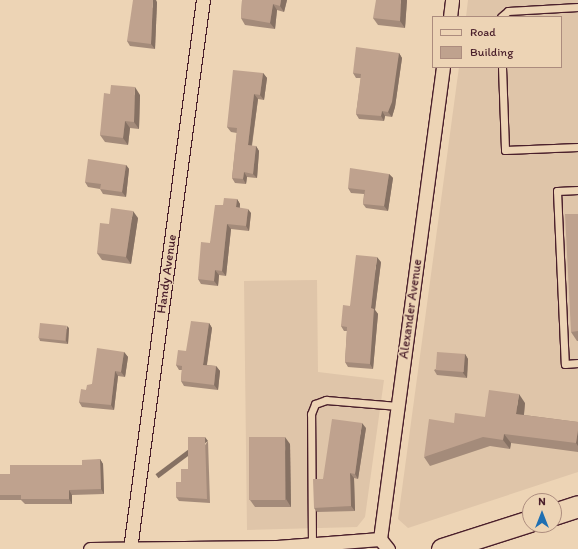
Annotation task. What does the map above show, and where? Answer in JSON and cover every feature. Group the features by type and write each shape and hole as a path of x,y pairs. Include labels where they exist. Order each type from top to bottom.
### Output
{"main road":[{"path":"562,511 578,506"},
{"path":"442,549 522,524"}],"street":[{"name":"Handy Avenue","path":"130,548 203,0"},
{"path":"450,16 452,0"},
{"name":"Alexander Avenue","path":"384,544 398,406 443,68"},
{"path":"90,549 277,548 312,545 384,544"}],"lane":[{"path":"502,16 508,11 578,7"},
{"path":"502,68 505,150 578,147"},
{"path":"578,190 557,192 565,364 578,363"},
{"path":"312,545 310,414 316,404 326,400 398,406"}],"shaded area":[{"path":"468,0 578,0 578,472 408,528 398,519 459,68 562,68 562,16 466,16"},
{"path":"317,280 318,372 384,380 365,517 357,527 247,530 244,281"}],"building":[{"path":"133,0 153,0 151,44 127,41"},
{"path":"242,0 281,0 280,6 273,4 270,23 241,18"},
{"path":"376,0 401,0 400,21 373,18"},
{"path":"356,47 399,53 392,102 388,112 382,111 381,116 356,114 361,74 353,73"},
{"path":"233,70 263,73 260,95 254,94 248,145 256,146 253,174 244,172 243,179 232,178 237,128 227,127"},
{"path":"111,85 135,87 134,122 125,121 123,138 100,135 104,93 110,94"},
{"path":"88,159 126,165 122,192 100,189 101,184 85,182"},
{"path":"350,168 389,174 384,206 363,204 365,190 348,188"},
{"path":"224,198 237,199 236,207 248,209 246,226 227,224 222,271 215,270 214,281 198,279 201,242 210,243 215,205 223,205"},
{"path":"111,208 133,211 126,257 97,253 100,223 109,224"},
{"path":"565,214 578,214 578,331 571,332"},
{"path":"356,255 377,257 371,308 374,309 370,364 345,362 347,327 341,326 343,305 350,306"},
{"path":"191,321 209,323 203,365 216,366 214,385 181,381 182,366 176,365 178,350 186,351"},
{"path":"40,323 67,326 65,341 38,338"},
{"path":"97,348 124,352 121,372 115,371 111,405 79,402 81,389 86,390 87,385 92,384"},
{"path":"437,352 465,354 464,372 436,370"},
{"path":"489,390 519,394 516,414 578,422 576,443 504,434 503,440 483,437 424,457 429,419 454,423 455,413 485,417"},
{"path":"332,419 362,423 355,474 350,473 351,506 314,508 313,479 323,479"},
{"path":"188,437 205,437 207,499 176,497 176,482 181,482 181,469 188,469"},
{"path":"249,437 285,437 285,500 249,500"},
{"path":"100,459 101,489 69,490 69,499 21,499 21,495 0,495 0,474 10,474 10,465 82,465 82,460"}]}
